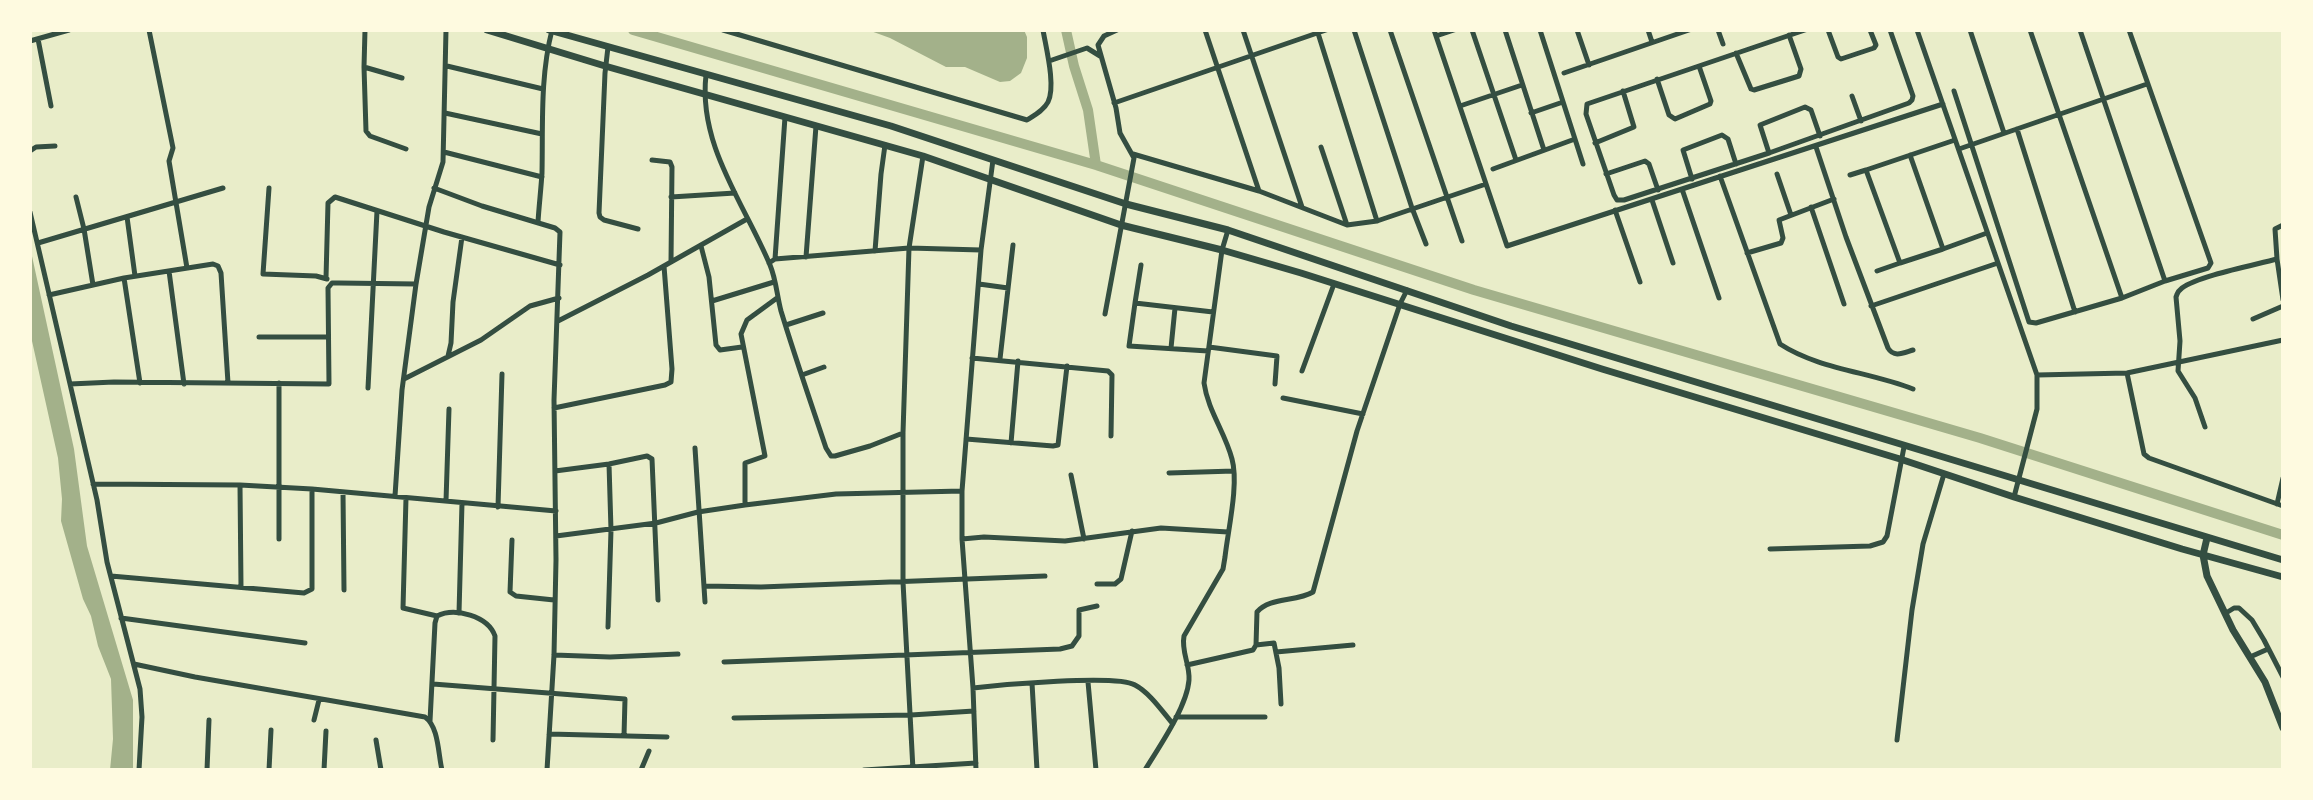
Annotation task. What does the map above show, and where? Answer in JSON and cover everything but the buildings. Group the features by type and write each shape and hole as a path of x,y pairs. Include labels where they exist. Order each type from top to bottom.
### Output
{"main road":[{"path":"487,30 923,156 1121,225 1222,250 1335,284 1602,369 1900,459 2014,497 2283,577"},
{"path":"550,30 891,126 1126,204 1228,230 1511,326 2283,560"},
{"path":"2207,538 2203,555 2207,576 2230,610 2233,630 2254,656 2283,728"}],"street":[{"path":"30,41 69,30"},
{"path":"149,30 173,148 169,161 187,268"},
{"path":"365,30 366,131 370,136 406,149"},
{"path":"395,496 404,379 416,284 425,226 443,162 446,30"},
{"path":"538,222 542,177 543,89 550,30"},
{"path":"723,30 1027,120 1042,110 1049,101 1051,78 1043,30"},
{"path":"1105,314 1133,172 1133,154 1120,133 1100,56 1100,40 1117,30"},
{"path":"1205,30 1259,191"},
{"path":"1243,30 1302,207"},
{"path":"1114,103 1326,30"},
{"path":"1354,30 1426,244"},
{"path":"1390,30 1462,241"},
{"path":"1454,30 1435,33 1507,246 1943,104"},
{"path":"1472,30 1516,160"},
{"path":"1505,30 1544,150"},
{"path":"1540,30 1583,164"},
{"path":"1577,30 1589,65"},
{"path":"1648,30 1652,42"},
{"path":"1564,73 1689,30"},
{"path":"1718,30 1723,44"},
{"path":"1805,30 1587,104 1586,114 1595,143 1617,200 1658,190 1820,136 1912,100 1913,96 1890,30"},
{"path":"1828,30 1841,59 1874,48 1870,30"},
{"path":"1917,30 2037,375 2037,409 2014,497"},
{"path":"1970,30 2004,133"},
{"path":"2030,30 2122,298"},
{"path":"2080,30 2165,281"},
{"path":"1954,91 2029,322 2036,323 2122,298 2208,268 2211,263 2129,30"},
{"path":"1317,31 1377,222"},
{"path":"1736,53 1751,89 1798,76 1801,69 1789,35"},
{"path":"38,39 51,106"},
{"path":"608,47 599,213 604,220 638,229"},
{"path":"1052,60 1087,48 1100,56"},
{"path":"364,66 402,78"},
{"path":"447,66 543,89"},
{"path":"1657,79 1669,115 1675,118 1710,104 1699,66"},
{"path":"706,75 704,93 714,147 747,219 772,261"},
{"path":"1959,149 2147,84"},
{"path":"1460,106 1522,85"},
{"path":"1595,143 1633,129 1623,91"},
{"path":"1852,96 1861,121"},
{"path":"1531,113 1563,102"},
{"path":"1769,153 1760,125 1805,107 1811,110 1820,136"},
{"path":"445,113 542,135"},
{"path":"785,117 772,261 774,282 802,375 831,456 870,446 903,433"},
{"path":"806,257 816,126"},
{"path":"2017,129 2075,312"},
{"path":"1692,179 1683,150 1722,135 1728,139 1736,164"},
{"path":"1493,169 1575,139"},
{"path":"1850,176 1955,140"},
{"path":"875,251 885,145"},
{"path":"30,151 36,147 55,146"},
{"path":"1321,147 1347,225"},
{"path":"1816,147 1871,306 1891,353 1896,355 1913,351"},
{"path":"444,152 542,177"},
{"path":"1133,154 1259,191 1347,225 1377,222 1486,184"},
{"path":"1910,155 1943,249"},
{"path":"913,769 903,582 902,493 909,248 923,156"},
{"path":"652,160 667,161 671,164 671,262"},
{"path":"976,770 962,539 962,491 981,250 993,160"},
{"path":"1606,174 1645,160 1658,190"},
{"path":"1866,170 1899,264"},
{"path":"1777,174 1791,215"},
{"path":"1720,176 1780,344 1821,363 1888,379 1913,389"},
{"path":"38,243 223,188"},
{"path":"269,188 263,274 316,276 326,278 332,283 416,284"},
{"path":"434,188 482,206 538,222 560,232 554,408 554,655 547,770"},
{"path":"1682,189 1719,298"},
{"path":"671,197 735,193"},
{"path":"76,197 93,285"},
{"path":"326,278 329,199 335,197 560,265"},
{"path":"1747,253 1781,243 1783,238 1779,220 1833,199"},
{"path":"1652,200 1673,262"},
{"path":"1811,207 1844,304"},
{"path":"1615,210 1640,282"},
{"path":"368,388 377,211"},
{"path":"30,212 93,484 111,576 142,699 139,770"},
{"path":"127,217 135,276"},
{"path":"558,321 747,219"},
{"path":"2283,225 2277,226 2276,229 2283,300"},
{"path":"1145,770 1173,724 1189,680 1182,645 1184,636 1223,569 1234,471 1229,449 1206,397 1204,383 1222,250 1228,230"},
{"path":"1877,271 1987,233"},
{"path":"448,356 462,237"},
{"path":"1000,359 1013,245"},
{"path":"701,246 712,301 713,333 717,348 723,350 743,347"},
{"path":"772,261 909,248 981,250"},
{"path":"2205,427 2195,398 2178,371 2177,292 2184,286 2207,278 2277,259"},
{"path":"1871,306 1997,263"},
{"path":"49,295 135,276 213,264 218,266 221,273 228,383"},
{"path":"1141,265 1129,346 1208,349 1277,356 1275,384"},
{"path":"554,408 671,382 664,266"},
{"path":"169,271 184,384"},
{"path":"124,278 140,383"},
{"path":"712,301 774,282"},
{"path":"70,384 329,384 327,293 332,283"},
{"path":"979,284 1008,288"},
{"path":"1302,372 1335,284"},
{"path":"1187,665 1253,650 1256,645 1257,612 1262,606 1313,592 1363,414 1406,290"},
{"path":"404,379 481,340 530,306 558,298"},
{"path":"745,505 745,463 765,456 741,334 747,320 778,298"},
{"path":"1135,303 1213,312"},
{"path":"2253,319 2283,306"},
{"path":"1171,348 1175,308"},
{"path":"786,325 823,313"},
{"path":"260,337 328,337"},
{"path":"2037,375 2127,373 2283,341"},
{"path":"972,358 1111,372 1111,436"},
{"path":"1011,443 1018,361"},
{"path":"966,439 1059,445 1067,366"},
{"path":"802,375 824,367"},
{"path":"2127,373 2144,454 2149,458 2280,505 2283,478"},
{"path":"498,507 502,374"},
{"path":"279,383 279,539"},
{"path":"1283,398 1363,414"},
{"path":"446,501 449,409"},
{"path":"1770,549 1870,546 1883,542 1887,536 1904,447"},
{"path":"695,448 705,602"},
{"path":"555,471 647,456 652,459 658,600"},
{"path":"608,626 611,530 609,464"},
{"path":"1169,473 1234,471"},
{"path":"1897,740 1923,544 1944,474"},
{"path":"1070,475 1084,539"},
{"path":"93,484 279,487 556,511"},
{"path":"240,485 241,587"},
{"path":"111,576 304,593 312,589 312,489"},
{"path":"556,536 656,523 698,512 836,494 962,491"},
{"path":"344,492 344,590"},
{"path":"406,498 403,608 437,616 443,613 459,613 487,622 492,627 495,636 493,740"},
{"path":"459,613 462,503"},
{"path":"962,539 984,537 1065,541 1161,528 1228,532"},
{"path":"1097,584 1115,584 1121,579 1132,531"},
{"path":"512,540 510,592 516,596 554,600"},
{"path":"704,586 761,587 1045,576"},
{"path":"724,662 908,656 1072,646 1079,636 1079,610 1097,606"},
{"path":"2230,610 2239,608 2252,620 2283,677"},
{"path":"437,616 430,721 442,770"},
{"path":"121,618 305,643"},
{"path":"1256,645 1274,643 1279,668 1281,704"},
{"path":"1276,652 1353,645"},
{"path":"2254,656 2267,650"},
{"path":"554,655 610,657 678,654"},
{"path":"134,664 425,717 430,721"},
{"path":"1088,681 1096,770"},
{"path":"973,688 1032,683 1126,681 1151,698 1173,724"},
{"path":"1032,683 1037,770"},
{"path":"433,684 625,699 624,736"},
{"path":"314,720 319,699"},
{"path":"734,718 911,715 974,710"},
{"path":"1176,717 1265,718"},
{"path":"207,770 209,720"},
{"path":"269,770 271,730"},
{"path":"324,770 326,731"},
{"path":"549,734 667,737"},
{"path":"376,740 381,770"},
{"path":"641,770 649,751"},
{"path":"863,770 976,763"}],"shaded area":[{"path":"868,30 1024,30 1027,37 1027,58 1021,73 1010,81 1000,82 965,67 946,67 890,38"},
{"path":"30,247 74,449 87,546 133,700 133,770 110,770 113,739 111,679 83,599 61,521 58,458 30,332"}],"waterway":[{"path":"633,30 1096,165 1474,290 1980,438 2283,535"},
{"path":"1066,30 1088,110 1096,165"}]}
